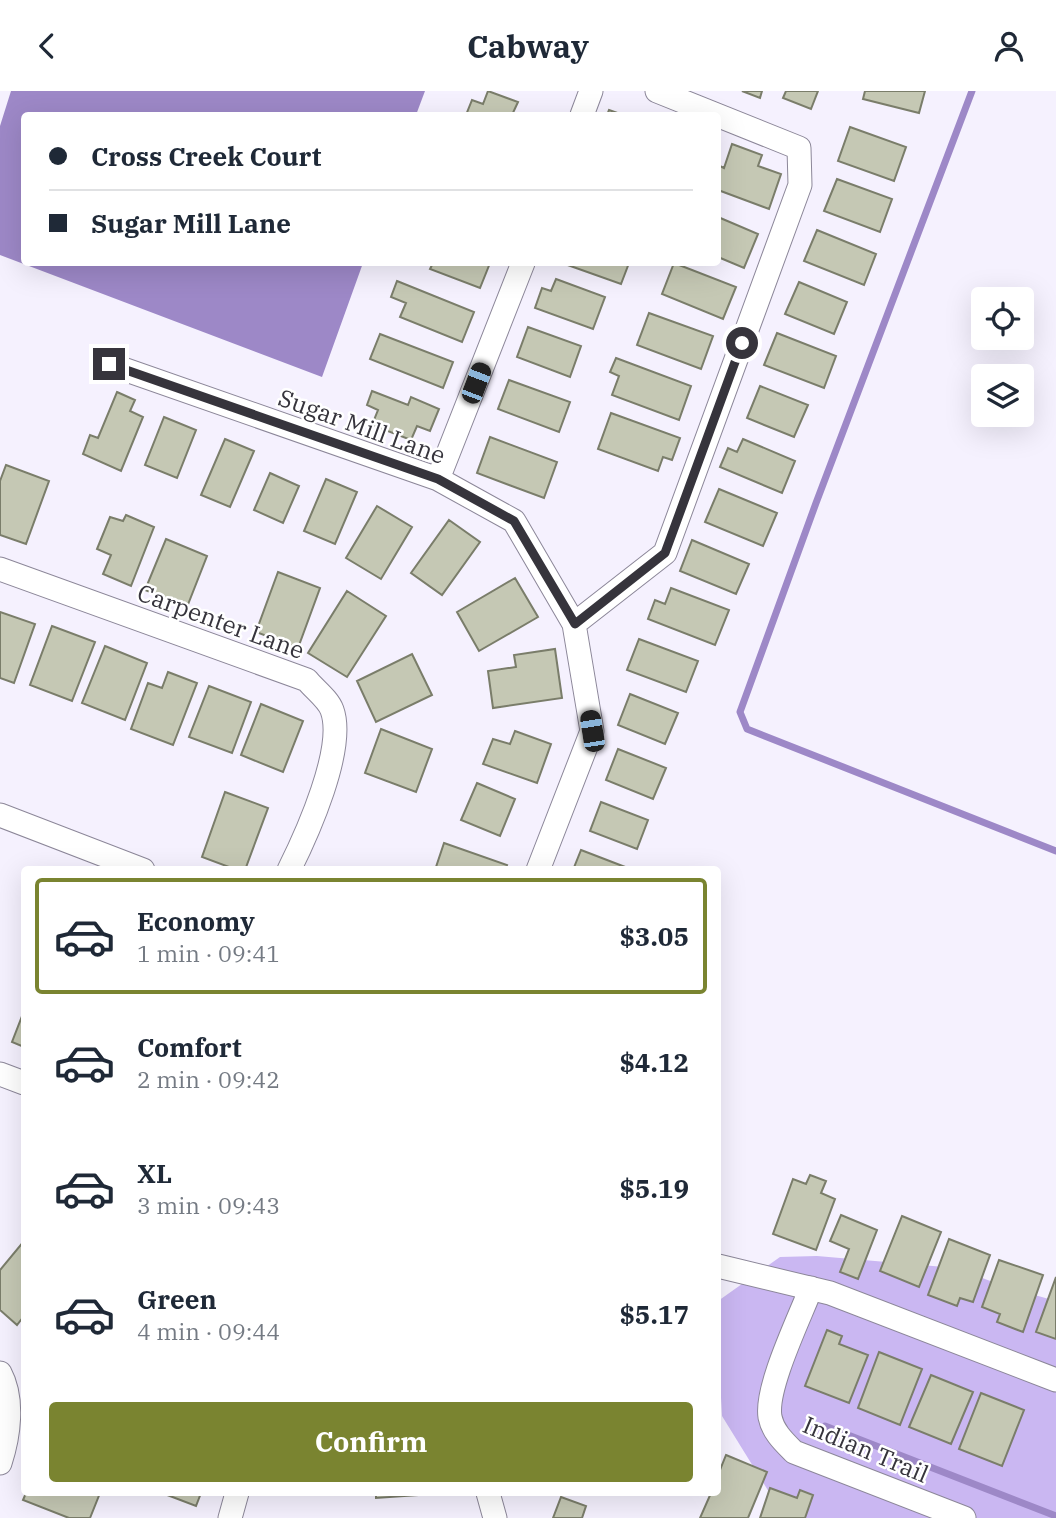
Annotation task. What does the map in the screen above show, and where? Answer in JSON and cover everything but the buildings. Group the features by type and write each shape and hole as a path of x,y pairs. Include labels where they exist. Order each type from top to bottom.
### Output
{"street":[{"path":"583,112 591,91"},
{"path":"657,91 709,112"},
{"path":"575,624 665,553 800,185 799,148 721,117"},
{"path":"438,479 522,266"},
{"name":"Sugar Mill Lane","path":"109,364 438,479 514,521 575,624 592,731 540,866"},
{"name":"Carpenter Lane","path":"0,569 307,680 331,709 335,743 309,831 291,866"},
{"path":"0,815 132,866"},
{"path":"0,1074 21,1082"},
{"path":"721,1267 842,1298 1056,1380"},
{"name":"Indian Trail","path":"811,1288 771,1391 770,1416 778,1436 794,1452 964,1518"},
{"path":"0,1373 9,1411 0,1463"},
{"path":"230,1518 236,1496"},
{"path":"489,1496 495,1518"}],"shaded area":[{"path":"11,91 425,91 417,112 21,112 21,263 0,255 0,126"},
{"path":"29,266 362,266 322,377"},
{"path":"817,1256 956,1268 1006,1287 1056,1301 1056,1518 785,1518 722,1416 721,1398 721,1299 780,1257"}],"waterway":[{"path":"972,91 740,712 747,729 1056,851"},
{"path":"825,1426 1056,1516"}],"route":[{"path":"109,364 438,479 514,521 575,624 665,553 742,343"}]}
